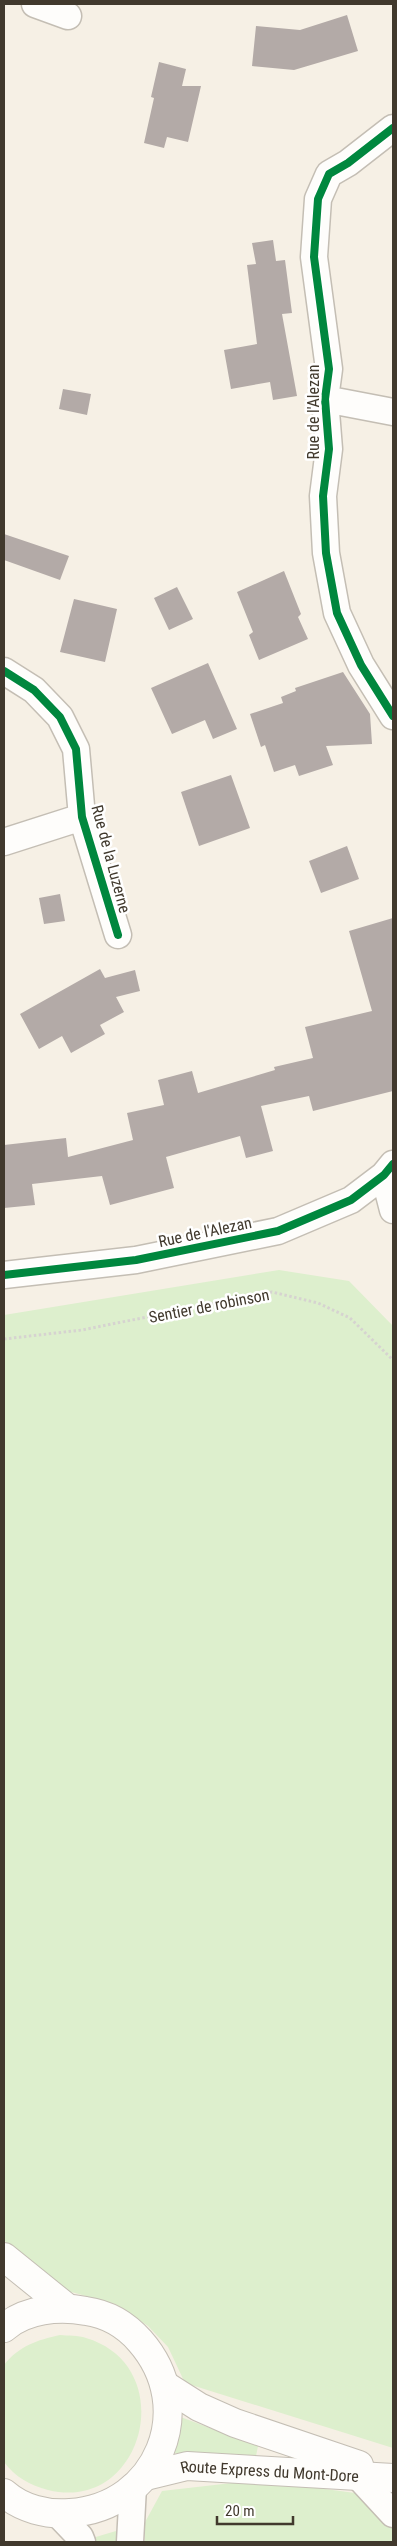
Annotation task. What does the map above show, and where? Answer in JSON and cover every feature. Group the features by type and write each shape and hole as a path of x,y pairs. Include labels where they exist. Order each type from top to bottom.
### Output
{"main road":[{"path":"4,2257 66,2307"},
{"path":"4,2328 35,2312 66,2307 100,2313 130,2330 152,2355 166,2386 169,2418 162,2449 140,2482 122,2498 91,2512 47,2512 4,2515"},
{"name":"Route Express du Mont-Dore","path":"166,2386 199,2407 235,2423 393,2477"},
{"name":"Route Express du Mont-Dore","path":"140,2482 187,2466 393,2477"},
{"path":"4,2493 10,2498 47,2512"}],"street":[{"path":"35,4 68,16"},
{"name":"Rue de l'Alezan","path":"393,128 348,164 329,174 318,199 314,256 329,369 324,399 329,449 323,496 326,553 338,613 362,665 393,716"},
{"path":"324,399 393,412"},
{"name":"Rue de la Luzerne","path":"4,671 34,690 60,716 76,749 82,817 118,935"},
{"path":"4,842 82,817"},
{"path":"388,1170 393,1210"},
{"name":"Rue de l'Alezan","path":"4,1275 136,1260 278,1231 351,1200 388,1170"},
{"path":"356,2474 393,2514"},
{"path":"130,2542 140,2482"},
{"path":"47,2512 80,2537 82,2542"}],"green space":[{"path":"279,1270 349,1281 393,1326 393,2448 185,2383 168,2347 148,2326 115,2304 64,2290 30,2268 4,2240 4,1315"},
{"path":"60,2335 86,2338 116,2354 134,2377 141,2405 139,2434 127,2460 108,2480 81,2492 48,2490 35,2486 23,2480 4,2462 4,2365 22,2348"},
{"path":"178,2416 258,2446 256,2456 169,2453"},
{"path":"258,2480 355,2493 393,2526 393,2542 145,2542 144,2524 162,2491"},
{"path":"116,2531 116,2542 91,2542 89,2539"}],"building":[{"path":"347,15 358,51 294,70 252,66 256,26 300,30"},
{"path":"159,62 186,69 182,86 201,86 188,142 167,137 164,148 144,143 154,98 151,97"},
{"path":"273,240 276,261 285,260 292,313 282,314 297,396 273,400 270,382 231,389 224,350 257,344 247,265 256,264 252,243"},
{"path":"63,389 91,394 87,415 59,409"},
{"path":"4,534 69,556 60,580 4,560"},
{"path":"284,571 301,614 298,617 308,639 259,660 249,635 253,632 237,592"},
{"path":"177,587 193,619 169,630 154,598"},
{"path":"74,599 117,609 105,662 60,652"},
{"path":"208,663 237,729 213,739 205,720 172,734 151,688"},
{"path":"343,672 370,714 372,744 326,746 333,765 299,776 295,765 274,772 265,745 261,747 250,714 283,703 281,697 296,691 295,688"},
{"path":"231,775 250,828 199,846 181,792"},
{"path":"347,846 359,879 321,893 309,861"},
{"path":"60,894 65,921 44,924 39,898"},
{"path":"393,918 393,1091 313,1111 309,1096 261,1106 273,1151 246,1158 240,1136 166,1157 174,1188 110,1205 102,1176 32,1184 35,1205 4,1208 4,1145 66,1138 68,1157 133,1140 127,1113 164,1105 158,1080 192,1071 198,1093 275,1070 274,1067 313,1058 305,1027 372,1011 349,931"},
{"path":"100,969 105,978 135,970 140,991 116,997 124,1012 100,1025 105,1034 71,1053 62,1036 39,1049 20,1014"}],"cycle path":[{"path":"393,128 348,163 329,174 318,199 314,257 329,369 325,399 329,449 323,496 326,553 337,613 361,665 393,716"},
{"path":"4,671 34,690 60,717 76,749 82,817 118,935"},
{"path":"4,1275 136,1260 278,1231 351,1200 384,1175 393,1164"}]}
